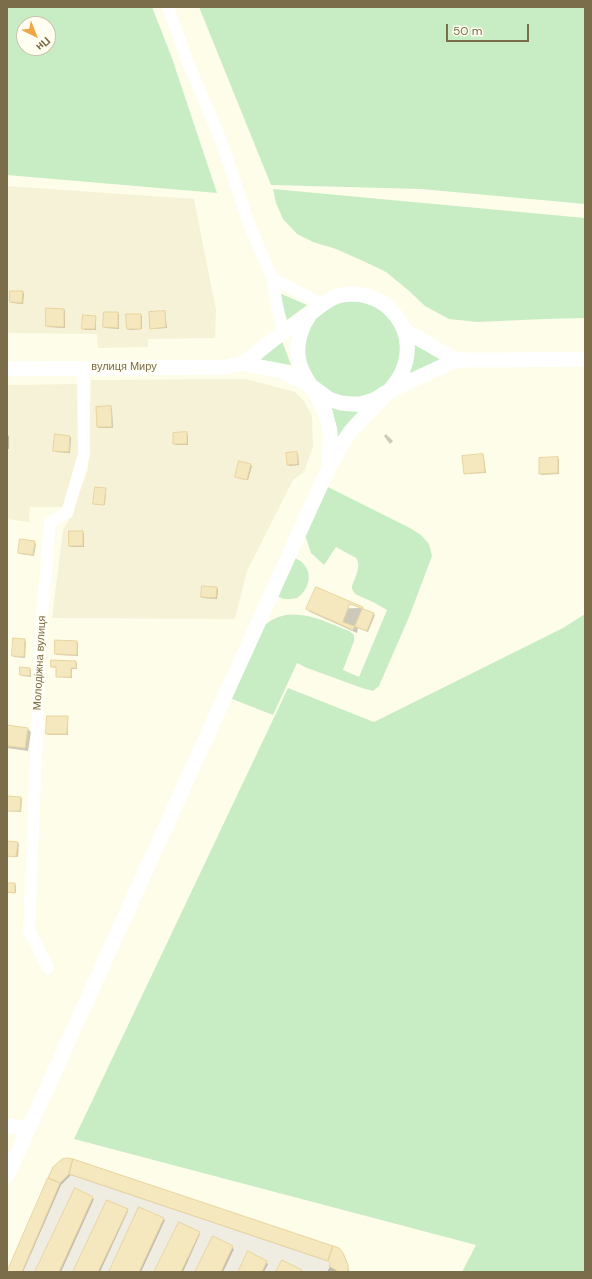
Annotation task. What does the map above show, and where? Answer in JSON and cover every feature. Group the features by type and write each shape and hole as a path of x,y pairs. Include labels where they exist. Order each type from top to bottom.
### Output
{"street":[{"path":"168,7 188,62 220,138 249,224 272,278 282,332 304,375 323,407 330,431 329,467"},
{"path":"272,278 321,304"},
{"path":"7,1176 329,467 351,431 397,382 406,361 408,346 404,330 398,317 388,306 377,299 364,295 351,294 335,297 321,304 309,315 282,332 241,363"},
{"path":"300,366 297,352 299,337 303,325 309,315"},
{"path":"404,330 456,360"},
{"path":"241,363 281,371 310,385 329,399 341,403 361,404 374,400 387,392 456,360 585,358"},
{"name":"вулиця Миру","path":"7,369 227,367 241,363"},
{"name":"Молодіжна вулиця","path":"48,968 29,930 41,630 50,522 67,513 84,454 83,368"},
{"path":"7,1125 28,1130"}],"shaded area":[{"path":"7,186 194,199 216,310 215,338 148,339 148,347 98,348 97,334 7,333"},
{"path":"246,379 295,392 304,401 312,416 313,447 304,472 293,480 247,571 235,619 52,618 63,530 71,516 88,469 91,380"},
{"path":"79,384 80,450 65,507 30,507 29,522 7,519 7,385"},
{"path":"68,1158 339,1248 343,1253 349,1271 7,1272 50,1173 57,1163"}],"green space":[{"path":"7,7 152,7 172,58 217,193 7,175"},
{"path":"199,7 585,7 585,204 421,189 271,185"},
{"path":"273,189 585,218 585,318 477,322 449,319 425,306 386,272 336,249 313,242 297,234 283,219 276,203"},
{"path":"279,293 307,305 287,320"},
{"path":"350,298 384,310 399,331 401,360 392,379 383,388 359,399 330,395 307,373 302,338 322,307"},
{"path":"282,341 291,365 260,360"},
{"path":"413,344 443,359 410,374"},
{"path":"332,408 361,412 339,441"},
{"path":"324,485 421,535 429,544 432,556 409,617 379,686 373,691 362,688 297,663 273,715 227,697 264,626 274,619 294,615 305,616 327,622 349,631 354,635 354,641 343,670 359,677 387,610 355,594 352,589 358,568 358,561 356,558 336,547 324,565 311,553 305,535"},
{"path":"295,558 305,566 309,577 308,583 306,589 297,598 282,598 274,593"},
{"path":"585,614 585,1272 462,1272 476,1245 74,1139 288,688 374,722 563,628"}],"building":[{"path":"10,291 23,291 22,303 10,302"},
{"path":"46,308 64,309 64,327 46,326"},
{"path":"165,311 166,327 150,329 149,312"},
{"path":"104,312 118,312 118,328 103,327"},
{"path":"126,314 141,314 141,329 127,329"},
{"path":"83,315 96,316 95,329 82,329"},
{"path":"111,406 112,427 97,427 96,407"},
{"path":"187,432 187,444 173,444 173,433"},
{"path":"55,434 70,436 69,452 53,451"},
{"path":"297,452 298,464 287,465 286,453"},
{"path":"483,454 485,472 464,474 462,456"},
{"path":"558,457 558,473 539,474 539,458"},
{"path":"239,461 251,464 247,480 235,477"},
{"path":"95,487 106,488 104,505 93,504"},
{"path":"69,531 83,531 83,546 69,546"},
{"path":"20,539 35,541 33,555 18,553"},
{"path":"202,586 217,587 216,598 201,597"},
{"path":"316,587 363,607 353,630 306,609"},
{"path":"350,604 374,613 367,631 343,622"},
{"path":"13,638 25,639 24,657 12,656"},
{"path":"55,640 77,641 77,655 55,654"},
{"path":"51,660 76,661 76,668 71,668 71,677 56,677 56,667 51,667"},
{"path":"20,667 30,668 30,676 20,675"},
{"path":"47,716 68,716 67,734 46,734"},
{"path":"7,725 28,728 25,748 7,746"},
{"path":"7,796 21,797 20,811 7,811"},
{"path":"7,841 18,842 16,857 7,856"},
{"path":"7,883 15,883 15,893 7,892"},
{"path":"62,1159 73,1159 69,1174 60,1183 48,1178 53,1167"},
{"path":"73,1159 333,1246 328,1261 69,1174"},
{"path":"48,1178 60,1183 22,1272 7,1272"},
{"path":"75,1188 93,1197 59,1272 35,1272"},
{"path":"107,1200 128,1209 98,1272 73,1272"},
{"path":"139,1207 164,1218 139,1272 109,1272"},
{"path":"179,1222 200,1232 181,1272 154,1272"},
{"path":"213,1236 233,1246 221,1272 195,1272"},
{"path":"333,1246 339,1248 343,1253 348,1265 348,1272 339,1272 329,1266 331,1264 328,1261"},
{"path":"248,1251 267,1261 262,1272 238,1272"},
{"path":"282,1260 302,1270 301,1272 276,1272"}]}
